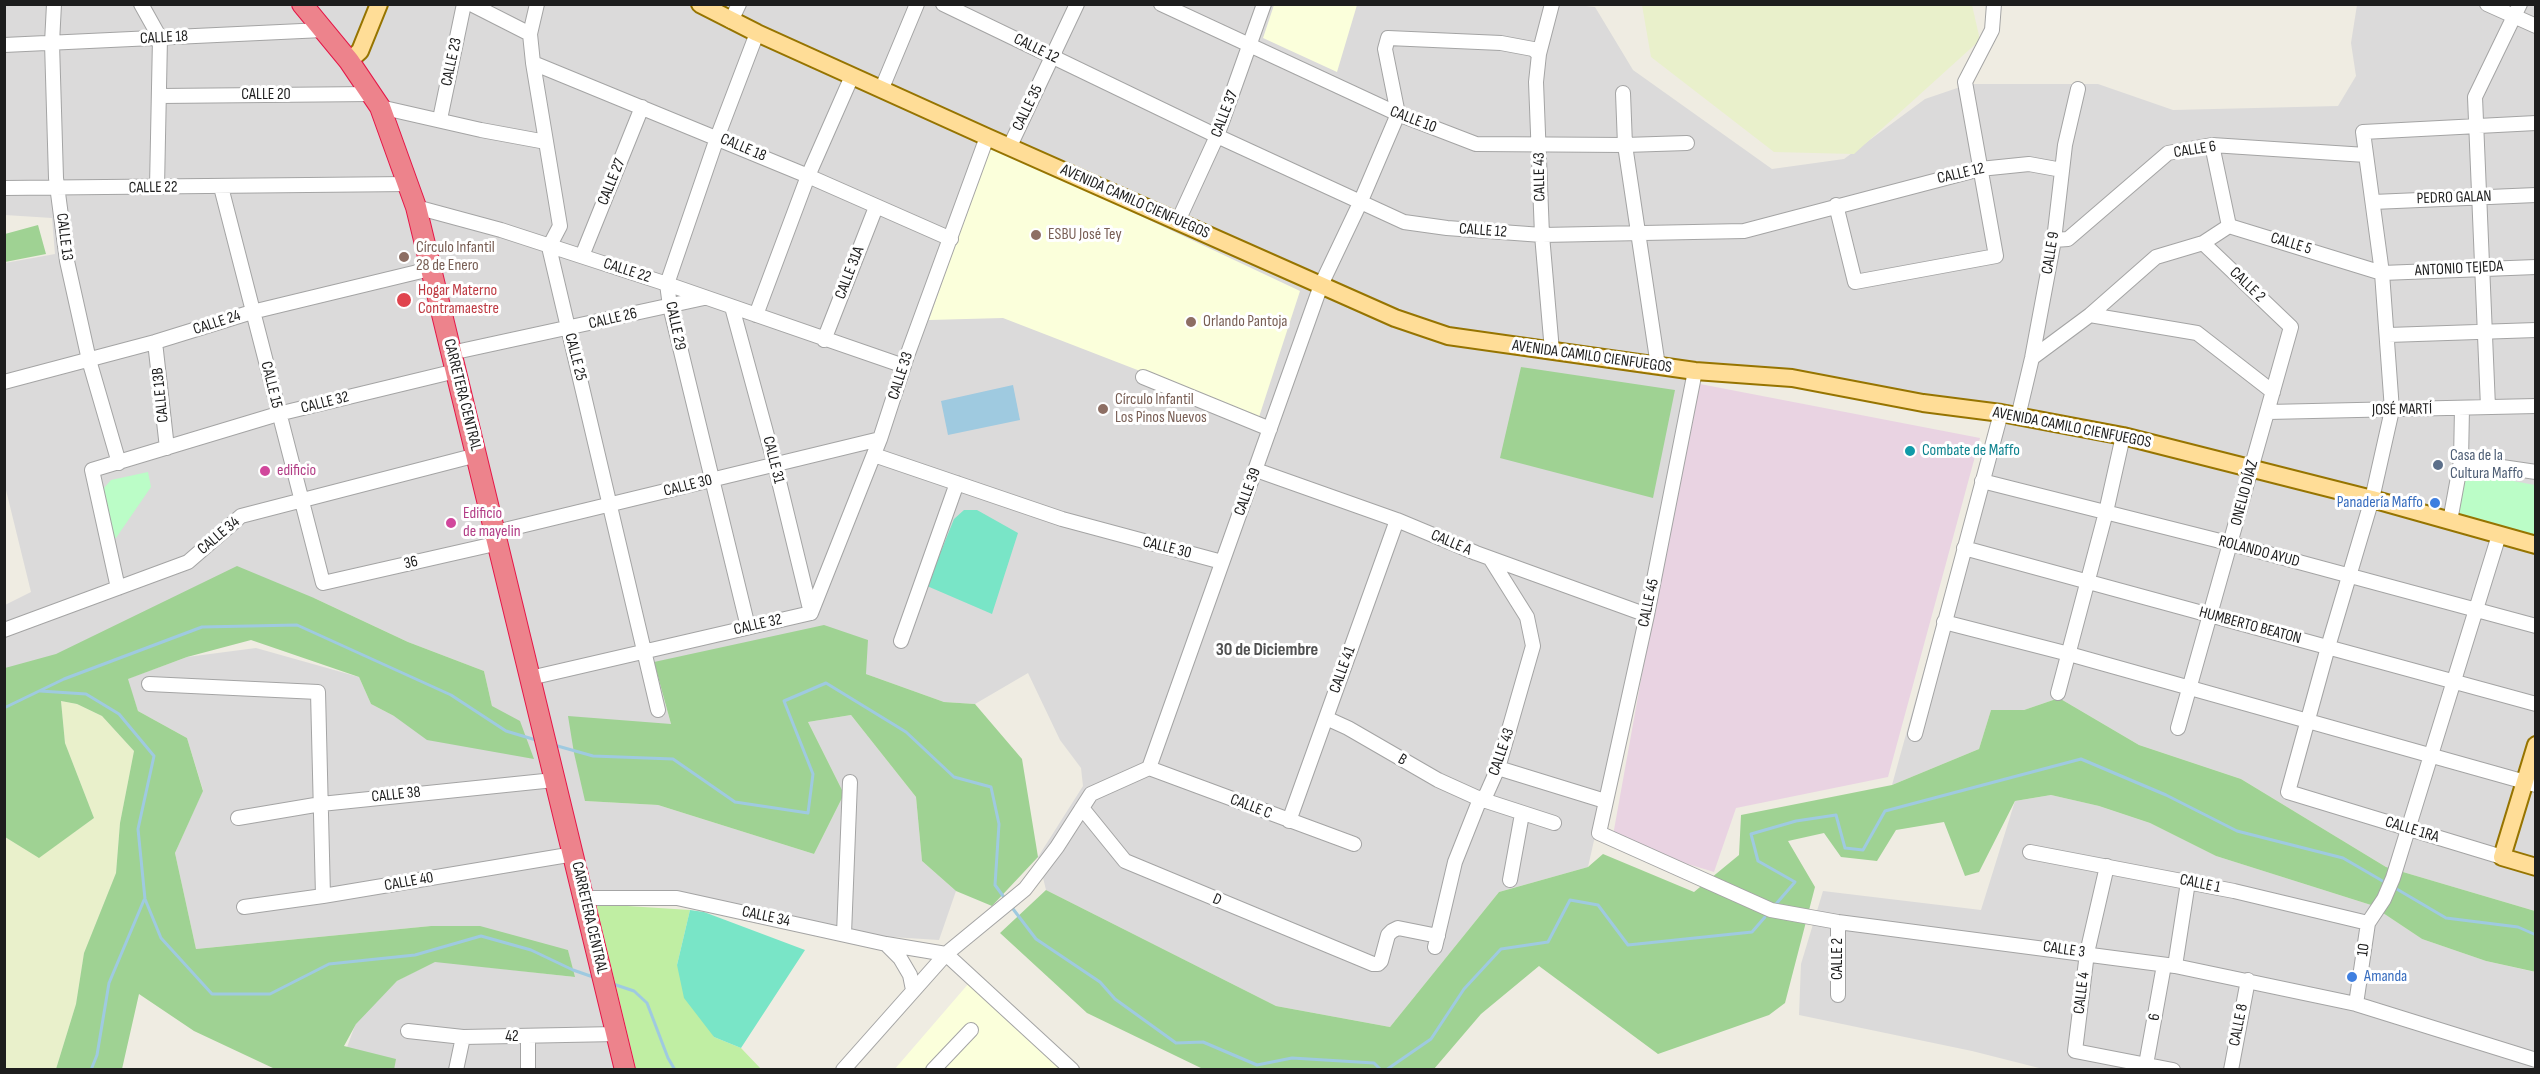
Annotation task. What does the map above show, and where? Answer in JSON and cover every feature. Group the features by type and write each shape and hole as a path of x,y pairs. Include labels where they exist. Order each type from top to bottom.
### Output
{"highway":[{"name":"CARRETERA CENTRAL","path":"302,4 349,61 376,101 416,207 625,1070"}],"main road":[{"path":"349,61 360,51 379,4"},
{"name":"AVENIDA CAMILO CIENFUEGOS","path":"700,4 731,21 987,137 1395,318 1448,336 1695,372 1792,378 1923,403 2001,413 2123,436 2372,500 2535,545"},
{"path":"2502,857 2530,784 2535,745"},
{"name":"CALLE 1RA","path":"2502,857 2535,867"}],"street":[{"name":"CALLE 13","path":"54,4 52,43 56,178 67,261 89,360 119,463"},
{"path":"141,4 160,38 157,187"},
{"name":"CALLE 23","path":"440,119 464,4"},
{"path":"471,4 530,34"},
{"path":"537,4 530,34 532,63 560,226 549,246"},
{"path":"731,21 739,4"},
{"path":"882,88 917,4"},
{"name":"CALLE 12","path":"944,4 1217,136 1404,222 1447,228 1542,235 1744,231 1980,169 2029,164 2062,170"},
{"name":"CALLE 35","path":"1010,146 1077,4"},
{"name":"CALLE 10","path":"1161,4 1398,114 1476,144 1687,143"},
{"name":"CALLE 37","path":"1178,221 1217,136 1263,4"},
{"name":"CALLE 43","path":"1552,4 1539,54 1536,81 1542,235 1552,351"},
{"path":"1836,206 1855,282 1996,256 1965,82 1992,30 1994,4"},
{"path":"2487,4 2517,11 2535,26"},
{"path":"2488,407 2475,97 2517,11"},
{"name":"CALLE 18","path":"4,45 323,30"},
{"name":"CALLE 29","path":"748,627 711,480 670,306 667,284 717,138 758,33"},
{"path":"1398,114 1385,49 1388,38 1501,43 1533,49 1539,54"},
{"name":"CALLE 18","path":"532,63 808,176 951,239"},
{"path":"756,315 808,176 852,76"},
{"name":"CALLE 9","path":"2018,417 2054,240 2065,145 2078,88"},
{"path":"1623,93 1625,145 1636,233 1658,366"},
{"name":"CALLE 20","path":"160,96 376,101 481,130 546,142"},
{"name":"CALLE 27","path":"582,256 642,107"},
{"name":"CALLE 39","path":"1149,768 1321,285 1398,114"},
{"path":"2308,722 2372,500 2392,410 2382,273 2363,132 2535,123"},
{"name":"CALLE 33","path":"811,613 880,439 987,137"},
{"path":"2032,357 2090,315 2157,257 2203,243 2229,226 2212,145"},
{"name":"CALLE 6","path":"2054,240 2068,238 2168,153 2212,145 2366,155"},
{"name":"CALLE 22","path":"4,188 409,184"},
{"name":"CALLE 15","path":"221,187 300,501 323,583"},
{"name":"PEDRO GALAN","path":"2373,202 2535,195"},
{"name":"CALLE 22","path":"416,207 501,230 582,256 904,366"},
{"name":"CALLE 31A","path":"824,340 876,207"},
{"name":"CALLE 5","path":"2229,226 2382,273"},
{"name":"CALLE 2","path":"2203,243 2291,327"},
{"name":"CALLE 25","path":"549,246 658,710"},
{"name":"ANTONIO TEJEDA","path":"2382,273 2482,267 2535,267"},
{"name":"CALLE 24","path":"4,382 156,342 252,312 430,269"},
{"name":"CALLE 26","path":"454,362 568,329 704,298"},
{"name":"CALLE 31","path":"732,307 775,465 811,613"},
{"path":"2090,315 2197,333 2273,392"},
{"name":"ONELIO DÍAZ","path":"2178,728 2232,544 2291,327"},
{"path":"2388,335 2535,330"},
{"name":"CALLE 13B","path":"156,342 167,448"},
{"name":"CALLE 32","path":"118,588 92,470 454,362"},
{"name":"CALLE 45","path":"1599,833 1647,615 1695,372"},
{"path":"1143,377 1270,429"},
{"name":"JOSÉ MARTÍ","path":"2268,412 2535,406"},
{"path":"2450,521 2461,461 2462,408"},
{"path":"1915,734 2001,413"},
{"path":"2058,693 2106,512 2123,436"},
{"name":"CALLE 30","path":"497,538 611,504 880,439"},
{"name":"CALLE 34","path":"4,630 189,562 241,516 477,455"},
{"name":"CALLE 30","path":"874,455 1062,519 1222,562"},
{"path":"2461,461 2535,472"},
{"name":"CALLE A","path":"1256,470 1397,520 1490,558 1647,615"},
{"name":"ROLANDO AYUD","path":"1982,481 2232,544 2535,626"},
{"path":"901,641 957,483"},
{"name":"CALLE 41","path":"1289,821 1397,520"},
{"name":"10","path":"2356,1004 2368,923 2384,900 2393,878 2499,535"},
{"name":"36","path":"323,583 497,538"},
{"name":"HUMBERTO BEATON","path":"1964,548 2535,704"},
{"name":"CALLE 43","path":"1372,964 1378,964 1381,961 1388,935 1398,928 1436,942 1455,862 1480,799 1486,795 1498,768 1533,646 1527,617 1490,558"},
{"name":"CALLE 32","path":"530,678 811,613"},
{"path":"1944,622 2068,654 2530,784"},
{"path":"149,684 318,692 323,896"},
{"name":"B","path":"1326,718 1348,728 1438,780 1480,799 1554,823"},
{"name":"CALLE 1RA","path":"2308,722 2288,792 2502,857"},
{"path":"843,1070 946,954 1025,889 1057,847 1091,794 1149,768"},
{"name":"CALLE C","path":"1149,768 1354,844"},
{"path":"1498,768 1605,801"},
{"name":"CALLE 38","path":"238,818 321,804 553,774"},
{"path":"844,934 850,782"},
{"name":"D","path":"1082,808 1125,861 1372,964"},
{"path":"1510,880 1522,814"},
{"name":"CALLE 3","path":"1599,833 1771,910 1838,922 2170,965 2248,980 2356,1004 2535,1060"},
{"name":"CALLE 1","path":"2030,852 2188,882 2368,923"},
{"name":"CALLE 40","path":"244,907 574,854"},
{"name":"CALLE 4","path":"2107,866 2087,953 2075,1051 2146,1067"},
{"name":"6","path":"2146,1067 2188,882"},
{"name":"CALLE 34","path":"584,898 677,898 886,944 946,954"},
{"name":"CALLE 2","path":"1838,922 1838,995"},
{"path":"886,944 900,958 910,975 913,990"},
{"path":"946,954 1072,1070"},
{"name":"CALLE 8","path":"2231,1070 2248,980"},
{"path":"933,1070 971,1030"},
{"name":"42","path":"408,1031 463,1037 617,1034"},
{"path":"456,1070 463,1037"},
{"path":"528,1037 528,1070"},
{"path":"2146,1067 2173,1070"}],"shaded area":[{"path":"5,5 1576,5 1595,7 1633,70 1772,169 1844,159 1925,99 1969,84 2098,84 2173,110 2338,106 2356,76 2351,43 2357,5 2535,5 2535,911 2386,867 2241,779 2139,745 2059,698 2024,710 1991,710 1979,749 1892,785 1994,416 1698,365 1669,507 1588,867 1499,892 1390,1027 1276,1006 1046,890 1038,857 1083,786 1081,768 1060,740 1028,673 975,704 944,702 866,674 654,663 671,724 585,801 658,805 814,854 844,794 808,722 851,715 916,797 922,861 956,891 939,940 844,934 701,899 596,905 636,1069 339,1069 357,1020 397,981 435,961 574,977 568,950 431,926 196,949 175,853 203,790 187,738 138,711 127,679 187,657 256,648 359,677 371,704 394,716 492,706 484,671 408,642 314,598 5,682 5,605 31,592 5,486 5,263 55,254 52,218 5,215"},
{"path":"1274,5 1357,5 1337,72 1263,38"},
{"path":"1642,5 1972,5 1980,40 1854,154 1774,152 1651,57"},
{"path":"990,145 1300,291 1259,417 1003,318 929,320"},
{"path":"1700,384 1980,438 1888,777 1736,808 1714,872 1612,841 1642,674"},
{"path":"61,701 77,704 102,716 134,751 120,823 116,873 84,953 76,1004 56,1069 5,1070 5,837 39,857 94,818 65,743"},
{"path":"2051,795 2099,806 2150,823 2216,856 2371,905 2422,939 2486,961 2535,972 2535,1069 2043,1069 1972,1051 1799,1015 1801,964 1823,891 1981,910 2015,801"},
{"path":"969,983 1063,1070 894,1070"}],"green space":[{"path":"38,225 46,254 5,262 5,234"},
{"path":"1521,367 1675,390 1653,498 1500,458"},
{"path":"148,472 151,487 116,538 111,537 103,489 111,480"},
{"path":"2464,472 2535,485 2535,535 2457,518"},
{"path":"964,510 977,510 1018,533 992,614 927,586 954,519"},
{"path":"237,566 314,598 408,642 484,671 492,706 520,721 534,759 427,740 394,716 371,704 359,677 251,640 187,657 128,679 138,711 187,738 203,791 175,853 196,949 431,926 480,926 568,950 575,977 435,962 397,981 356,1024 344,1046 396,1059 394,1070 275,1069 194,1031 139,994 122,1069 56,1069 76,1004 84,953 116,873 120,823 134,751 102,716 77,704 61,701 65,743 94,818 39,858 5,837 5,668 56,654"},
{"path":"824,625 868,640 866,674 944,702 975,704 1022,759 1038,857 992,906 956,891 922,861 916,797 851,715 808,722 844,794 814,854 658,805 585,801 568,716 671,724 654,662"},
{"path":"2059,698 2139,745 2241,779 2386,867 2535,911 2536,972 2486,961 2422,939 2371,905 2216,856 2150,823 2099,806 2051,795 2015,801 1979,872 1965,876 1944,822 1896,830 1877,861 1841,857 1824,833 1788,841 1815,887 1785,1003 1769,1015 1658,1054 1539,966 1481,1014 1434,1069 1203,1069 1087,1013 1000,933 1046,890 1276,1006 1390,1027 1499,892 1588,867 1603,854 1694,892 1739,855 1741,815 1892,785 1979,749 1991,710 2024,710"},
{"path":"596,904 690,910 677,965 714,1037 741,1048 761,1069 636,1069"},
{"path":"690,910 704,912 805,950 741,1048 714,1037 684,998 677,965"}],"water":[{"path":"1013,385 1020,420 948,435 941,401"}],"waterway":[{"path":"4,708 64,679 202,627 297,625 451,695 506,731 536,740"},
{"path":"554,745 593,756 673,759 735,802 808,813 813,774 784,701 826,683 906,732 954,777 991,787 999,824 995,885 1006,900"},
{"path":"40,691 86,694 119,714 154,756 138,829 145,899 161,938 212,994 270,994 329,964 415,955 481,936 531,950 596,978"},
{"path":"1776,904 1795,882 1758,861 1751,834 1796,821 1836,815 1845,848 1863,850 1885,811 2081,759 2166,795 2237,831 2343,858 2386,883"},
{"path":"2395,888 2446,918 2518,927 2536,935"},
{"path":"91,1070 97,1055 109,983 144,900"},
{"path":"1386,1070 1431,1039 1464,989 1501,949 1548,942 1570,900 1598,905 1628,945 1752,932 1765,917"},
{"path":"1010,905 1036,939 1100,982 1115,999 1176,1043 1203,1042 1257,1065 1292,1058 1374,1063 1381,1070"},
{"path":"610,983 634,991 647,1003 668,1058 675,1070"}],"place":[{"name":"ESBU José Tey","path":"1036,235"},
{"name":"Círculo Infantil 28 de Enero","path":"404,257"},
{"name":"Hogar Materno Contramaestre","path":"404,300"},
{"name":"Orlando Pantoja","path":"1191,322"},
{"name":"Círculo Infantil Los Pinos Nuevos","path":"1103,409"},
{"name":"Combate de Maffo","path":"1910,451"},
{"name":"Casa de la Cultura Maffo","path":"2438,465"},
{"name":"edificio","path":"265,471"},
{"name":"Panadería Maffo","path":"2435,503"},
{"name":"Edificio de mayelin","path":"451,523"},
{"name":"Amanda","path":"2352,977"}],"district":[{"name":"30 de Diciembre","path":"1267,650"}]}
